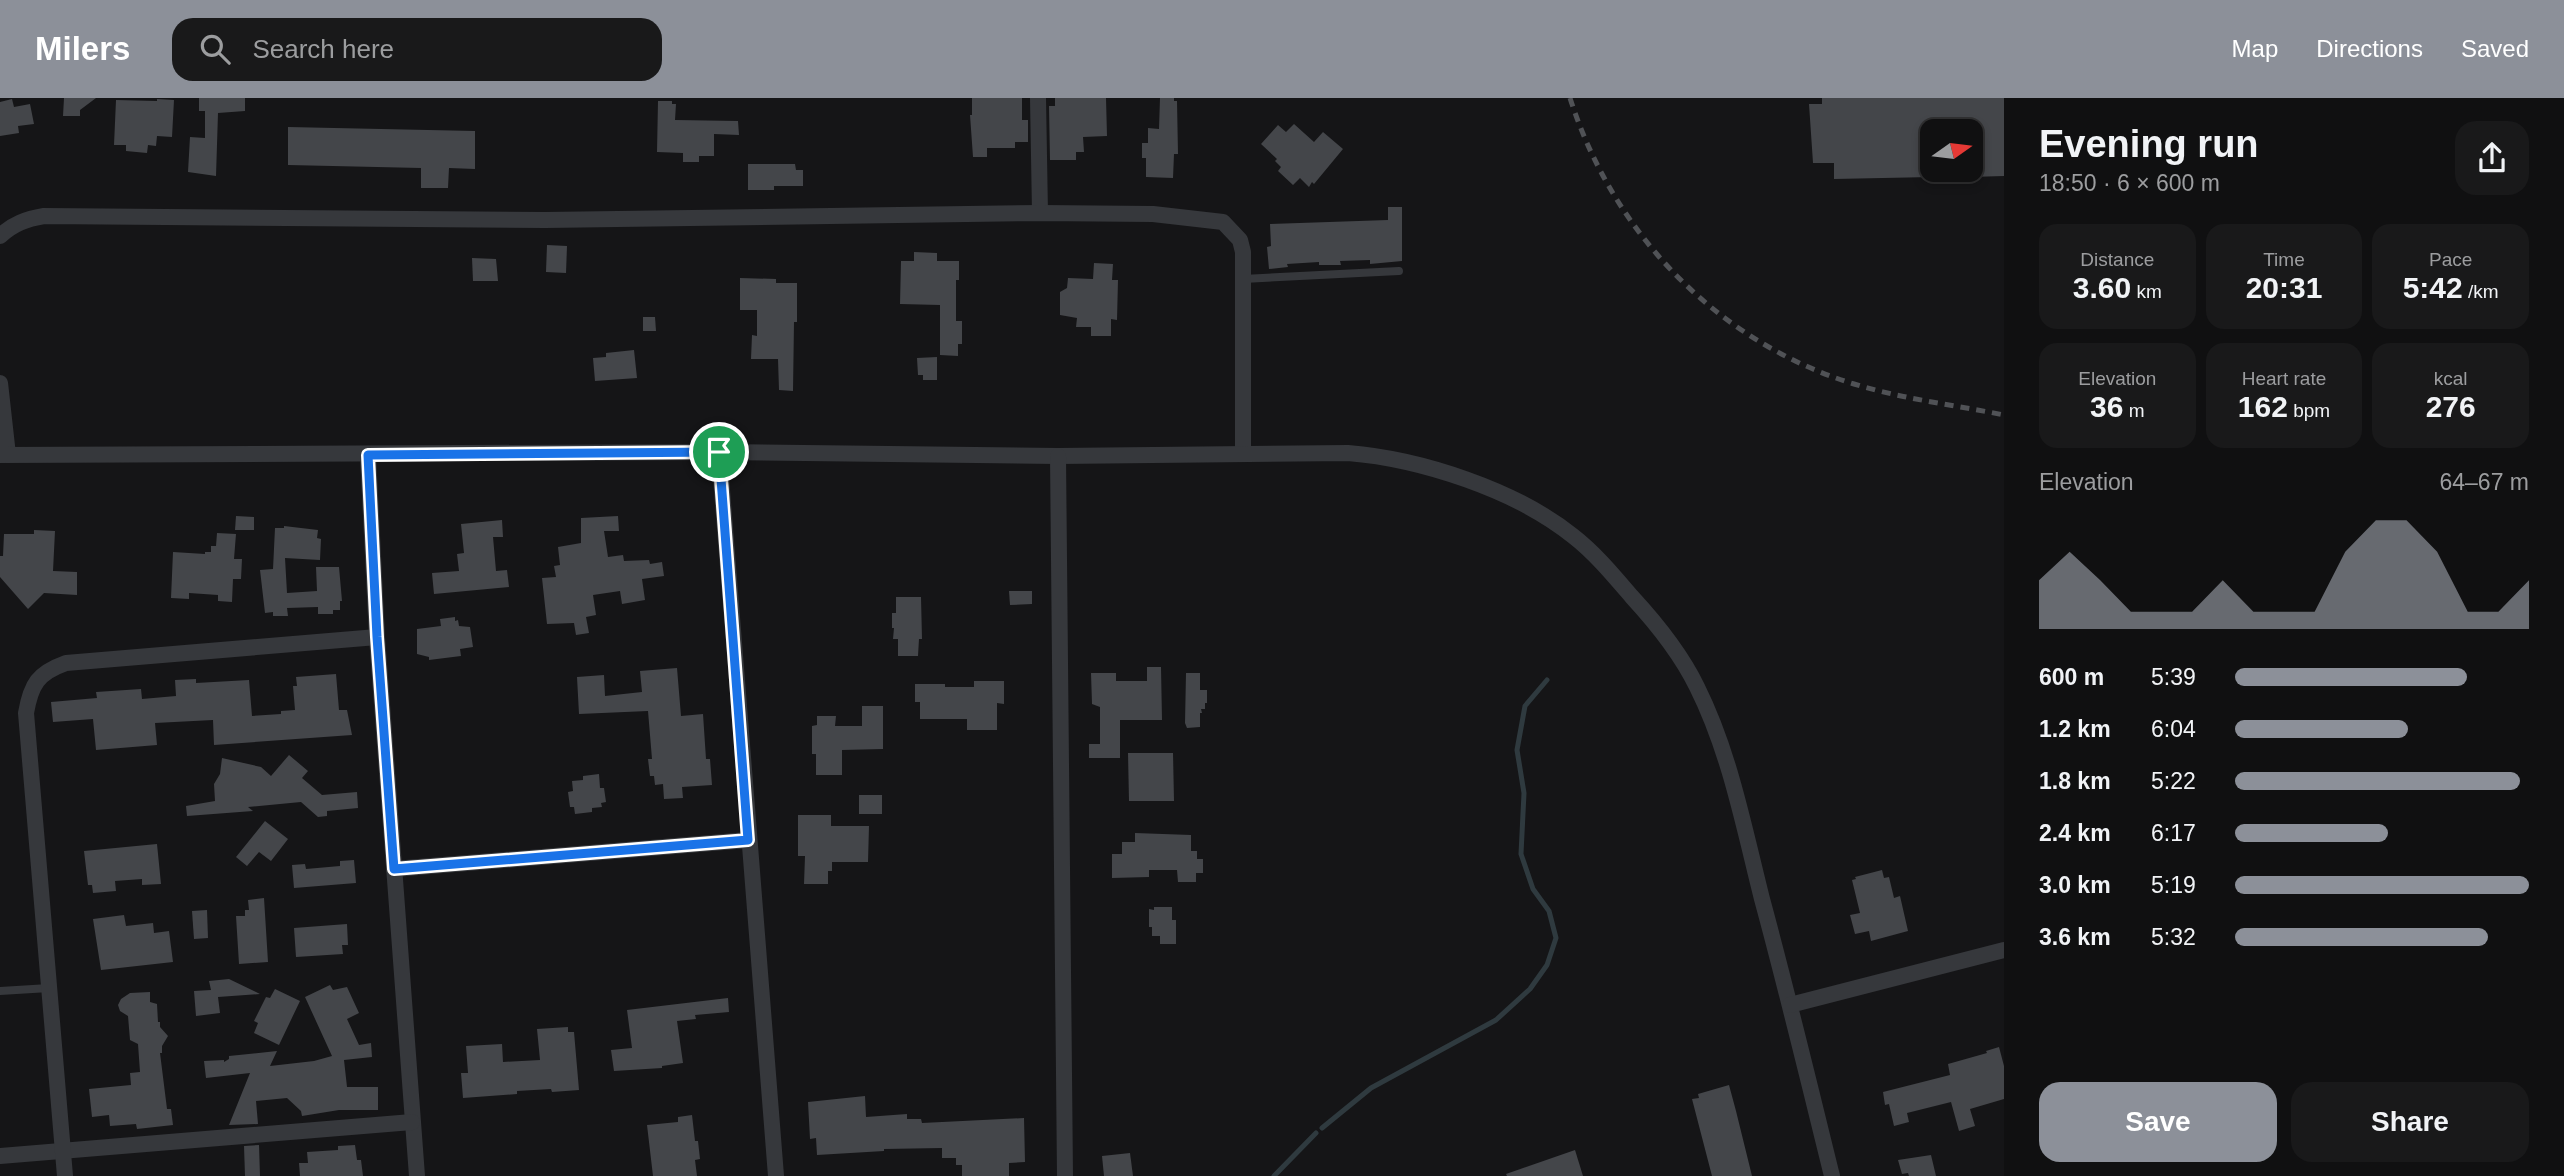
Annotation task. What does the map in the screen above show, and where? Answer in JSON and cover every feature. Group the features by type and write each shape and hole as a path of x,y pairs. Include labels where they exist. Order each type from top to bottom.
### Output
{"street":[{"path":"1038,98 1040,213"},
{"path":"0,236 8,228 24,220 44,216 545,220 1040,213 1153,214 1223,222 1240,240 1243,252 1243,453"},
{"path":"0,383 4,455 719,452 1058,456 1243,453 1371,455 1477,483 1547,516 1576,538 1602,563 1663,635 1697,686 1725,757 1832,1176"},
{"path":"719,452 776,1176"},
{"path":"368,455 377,637 417,1176"},
{"path":"1058,456 1065,1176"},
{"path":"65,1176 26,713 29,695 37,680 50,668 66,663 377,637"},
{"path":"394,869 748,840"},
{"path":"1790,1005 2004,950"},
{"path":"0,1156 412,1122"}],"lane":[{"path":"1243,279 1399,271"},
{"path":"0,991 49,988"}],"building":[{"path":"64,98 96,98 80,110 80,116 63,116"},
{"path":"199,98 245,98 245,111 218,113 216,176 188,172 190,137 205,138 205,111 199,111"},
{"path":"972,98 1022,98 1022,120 1028,120 1028,142 1015,142 1015,148 987,148 987,157 973,157 970,115"},
{"path":"1055,98 1106,98 1107,136 1083,137 1084,152 1076,152 1076,160 1050,160 1049,106 1055,106"},
{"path":"1160,98 1174,98 1174,101 1177,101 1178,154 1174,154 1173,178 1146,177 1146,158 1142,158 1142,143 1148,143 1148,128 1159,129"},
{"path":"1822,98 2004,98 2004,176 1983,177 1983,119 1920,119 1920,177 1834,179 1834,163 1813,163 1809,104 1822,104"},
{"path":"12,99 14,107 30,104 34,124 18,126 19,133 0,136 0,102"},
{"path":"116,100 174,100 172,137 157,136 156,146 148,145 147,153 126,151 126,145 114,145"},
{"path":"658,101 672,101 672,104 676,104 675,120 738,121 739,135 714,134 714,156 699,156 699,162 683,162 683,153 657,152"},
{"path":"1294,124 1314,142 1323,132 1343,149 1309,187 1300,178 1293,185 1278,171 1281,167 1275,161 1277,159 1261,144 1278,125 1286,132"},
{"path":"288,127 475,131 475,169 449,168 448,188 421,188 421,168 288,165"},
{"path":"748,164 795,164 796,170 803,170 803,186 774,186 774,190 748,190"},
{"path":"1388,207 1402,207 1402,261 1370,264 1370,260 1340,261 1341,265 1319,265 1319,262 1287,264 1288,267 1269,269 1267,247 1271,246 1270,224 1388,220"},
{"path":"547,245 567,246 566,273 546,272"},
{"path":"914,252 937,253 937,261 959,261 956,321 962,321 962,344 958,344 958,356 940,355 940,305 900,304 901,261 914,261"},
{"path":"472,258 496,259 498,281 473,281"},
{"path":"1094,263 1113,264 1112,280 1118,280 1117,320 1111,319 1111,336 1091,336 1091,327 1076,327 1077,318 1060,315 1060,292 1067,288 1068,278 1093,279"},
{"path":"740,278 776,279 776,283 797,283 793,391 779,390 778,359 751,359 752,335 757,336 757,310 740,310"},
{"path":"643,317 655,317 656,331 643,331"},
{"path":"634,350 637,378 595,381 593,358 606,357 606,353"},
{"path":"937,357 937,380 923,380 923,375 918,375 917,358"},
{"path":"236,516 254,517 254,530 235,530"},
{"path":"618,516 619,531 604,531 608,557 623,555 624,561 649,560 650,564 662,562 664,576 642,579 645,600 622,604 620,591 593,595 596,615 586,617 589,633 576,635 574,623 547,624 542,578 556,577 554,566 560,565 558,547 581,543 581,518"},
{"path":"502,520 503,537 493,537 496,571 507,570 509,587 434,594 432,573 459,571 457,554 464,553 461,524"},
{"path":"284,526 318,530 317,538 321,539 320,560 285,558 287,593 317,591 316,567 339,567 342,601 340,610 333,610 333,614 318,614 318,607 287,608 288,616 265,613 260,570 273,569 275,528"},
{"path":"34,530 55,531 53,571 77,572 77,595 44,593 28,609 0,577 0,556 3,556 4,534 34,534"},
{"path":"217,533 236,534 234,559 242,559 241,579 233,579 232,602 218,601 218,595 189,593 189,599 171,598 173,552 211,552 211,546 216,546"},
{"path":"1009,591 1032,591 1032,604 1010,605"},
{"path":"896,597 921,597 922,639 919,639 918,656 898,656 898,639 893,639 892,628"},
{"path":"455,617 459,626 470,627 473,647 460,649 461,656 429,660 429,657 417,654 417,629 441,626 440,619"},
{"path":"1147,667 1161,667 1162,720 1120,720 1120,758 1089,758 1089,744 1100,744 1100,707 1092,704 1091,673 1116,673 1116,681 1147,681"},
{"path":"677,668 681,716 703,714 706,759 710,759 712,785 682,787 683,798 664,799 663,784 655,785 654,776 650,776 648,759 652,759 648,711 579,714 577,677 604,675 605,696 642,692 640,671"},
{"path":"1186,673 1200,673 1200,690 1207,690 1207,703 1200,713 1200,727 1187,728 1185,723"},
{"path":"336,674 339,710 347,710 352,735 214,745 213,720 155,723 157,745 96,750 93,719 53,722 51,702 97,698 96,692 141,689 142,699 176,696 175,680 196,679 196,683 249,680 252,716 281,714 281,711 295,710 293,686 297,686 296,677"},
{"path":"974,681 1004,681 1004,704 997,703 997,730 967,730 967,719 920,719 920,702 915,702 915,684 974,687"},
{"path":"862,706 883,706 883,749 842,750 842,775 816,775 816,754 812,754 812,726 817,725 817,716 836,716 835,726 862,726"},
{"path":"1128,753 1173,753 1174,801 1129,801"},
{"path":"289,755 308,771 302,778 322,795 357,792 358,808 327,811 327,816 318,817 301,802 248,807 253,811 187,816 186,806 215,801 214,784 220,774 222,758 261,767 271,776"},
{"path":"599,774 600,788 604,788 606,802 601,803 602,807 592,808 592,812 575,814 574,807 570,807 568,792 573,791 572,781"},
{"path":"859,795 882,795 882,814 859,814"},
{"path":"798,815 831,815 831,826 869,826 868,862 832,862 832,871 828,871 828,884 804,884 805,856 798,856"},
{"path":"265,821 288,839 271,861 259,852 247,866 236,857"},
{"path":"1135,833 1191,835 1191,851 1197,851 1197,859 1203,859 1203,873 1196,873 1196,882 1178,882 1177,870 1149,870 1149,877 1112,878 1112,854 1122,854 1122,842 1135,842"},
{"path":"157,844 161,884 142,885 142,879 115,881 116,891 93,893 92,885 88,885 84,851"},
{"path":"354,860 356,883 294,888 292,865 305,864 306,869 340,866 340,861"},
{"path":"1882,870 1884,878 1889,877 1894,898 1900,896 1908,931 1871,941 1869,931 1855,934 1850,915 1860,913 1852,880"},
{"path":"264,898 268,962 239,964 236,916 245,916 245,910 249,910 248,900"},
{"path":"1154,907 1172,907 1172,920 1176,920 1176,944 1160,944 1160,936 1152,936 1149,909 1154,910"},
{"path":"207,910 208,938 194,939 192,911"},
{"path":"124,915 126,926 153,923 154,933 169,931 173,962 101,970 93,919"},
{"path":"347,924 348,945 342,945 343,954 296,957 294,928"},
{"path":"229,979 260,994 218,997 220,1013 196,1016 194,991 211,990 209,981"},
{"path":"330,985 333,990 347,987 359,1013 347,1019 359,1045 371,1043 372,1057 344,1060 347,1087 378,1087 378,1110 339,1110 302,1116 301,1111 287,1098 256,1101 258,1124 229,1125 250,1073 206,1078 204,1061 224,1062 229,1056 277,1051 270,1066 332,1056 305,997"},
{"path":"275,989 300,1001 279,1045 254,1033 258,1023 254,1021 266,997 270,998"},
{"path":"150,992 150,1002 157,1004 160,1027 168,1036 160,1053 167,1109 171,1109 173,1125 137,1129 136,1124 110,1126 109,1115 92,1117 89,1089 131,1085 130,1073 140,1072 138,1044 130,1040 128,1016 120,1011 118,1005 121,999 130,993"},
{"path":"728,998 729,1012 695,1015 696,1019 677,1021 683,1063 662,1068 614,1071 611,1050 632,1048 627,1010"},
{"path":"568,1027 568,1032 574,1032 579,1090 517,1091 517,1094 463,1098 461,1073 468,1073 466,1046 502,1044 503,1062 540,1060 537,1029"},
{"path":"1999,1047 2004,1066 2004,1099 1970,1109 1975,1126 1959,1131 1951,1102 1907,1113 1909,1122 1894,1126 1883,1092 1950,1075 1948,1064"},
{"path":"1729,1085 1752,1176 1712,1176 1692,1099 1699,1098 1698,1094"},
{"path":"865,1096 866,1117 907,1114 907,1119 921,1119 922,1123 1024,1118 1025,1162 1009,1163 1009,1176 962,1176 962,1165 956,1165 956,1158 942,1158 942,1148 884,1149 817,1155 816,1138 810,1139 808,1102"},
{"path":"692,1115 700,1159 695,1160 697,1176 653,1176 647,1125 678,1122 678,1117"},
{"path":"259,1145 260,1176 245,1176 244,1146"},
{"path":"355,1145 363,1176 300,1176 299,1163 308,1163 307,1152 338,1150 338,1146"},
{"path":"1575,1150 1583,1176 1506,1174"},
{"path":"1130,1153 1133,1176 1104,1176 1102,1156"},
{"path":"1931,1155 1936,1176 1902,1174 1898,1160"}],"waterway":[{"path":"1322,1128 1371,1088 1496,1020 1530,989 1547,965 1556,938 1549,911 1533,889 1521,854 1524,793 1517,750 1525,706 1547,680"},
{"path":"1274,1176 1316,1133"}],"railway":[{"path":"1570,98 1589,147 1613,194 1643,237 1677,276 1715,311 1758,341 1804,365 1854,384 1910,398 2004,415"}],"route":[{"path":"719,452 748,840 394,869 377,637 368,455 719,452"}]}
